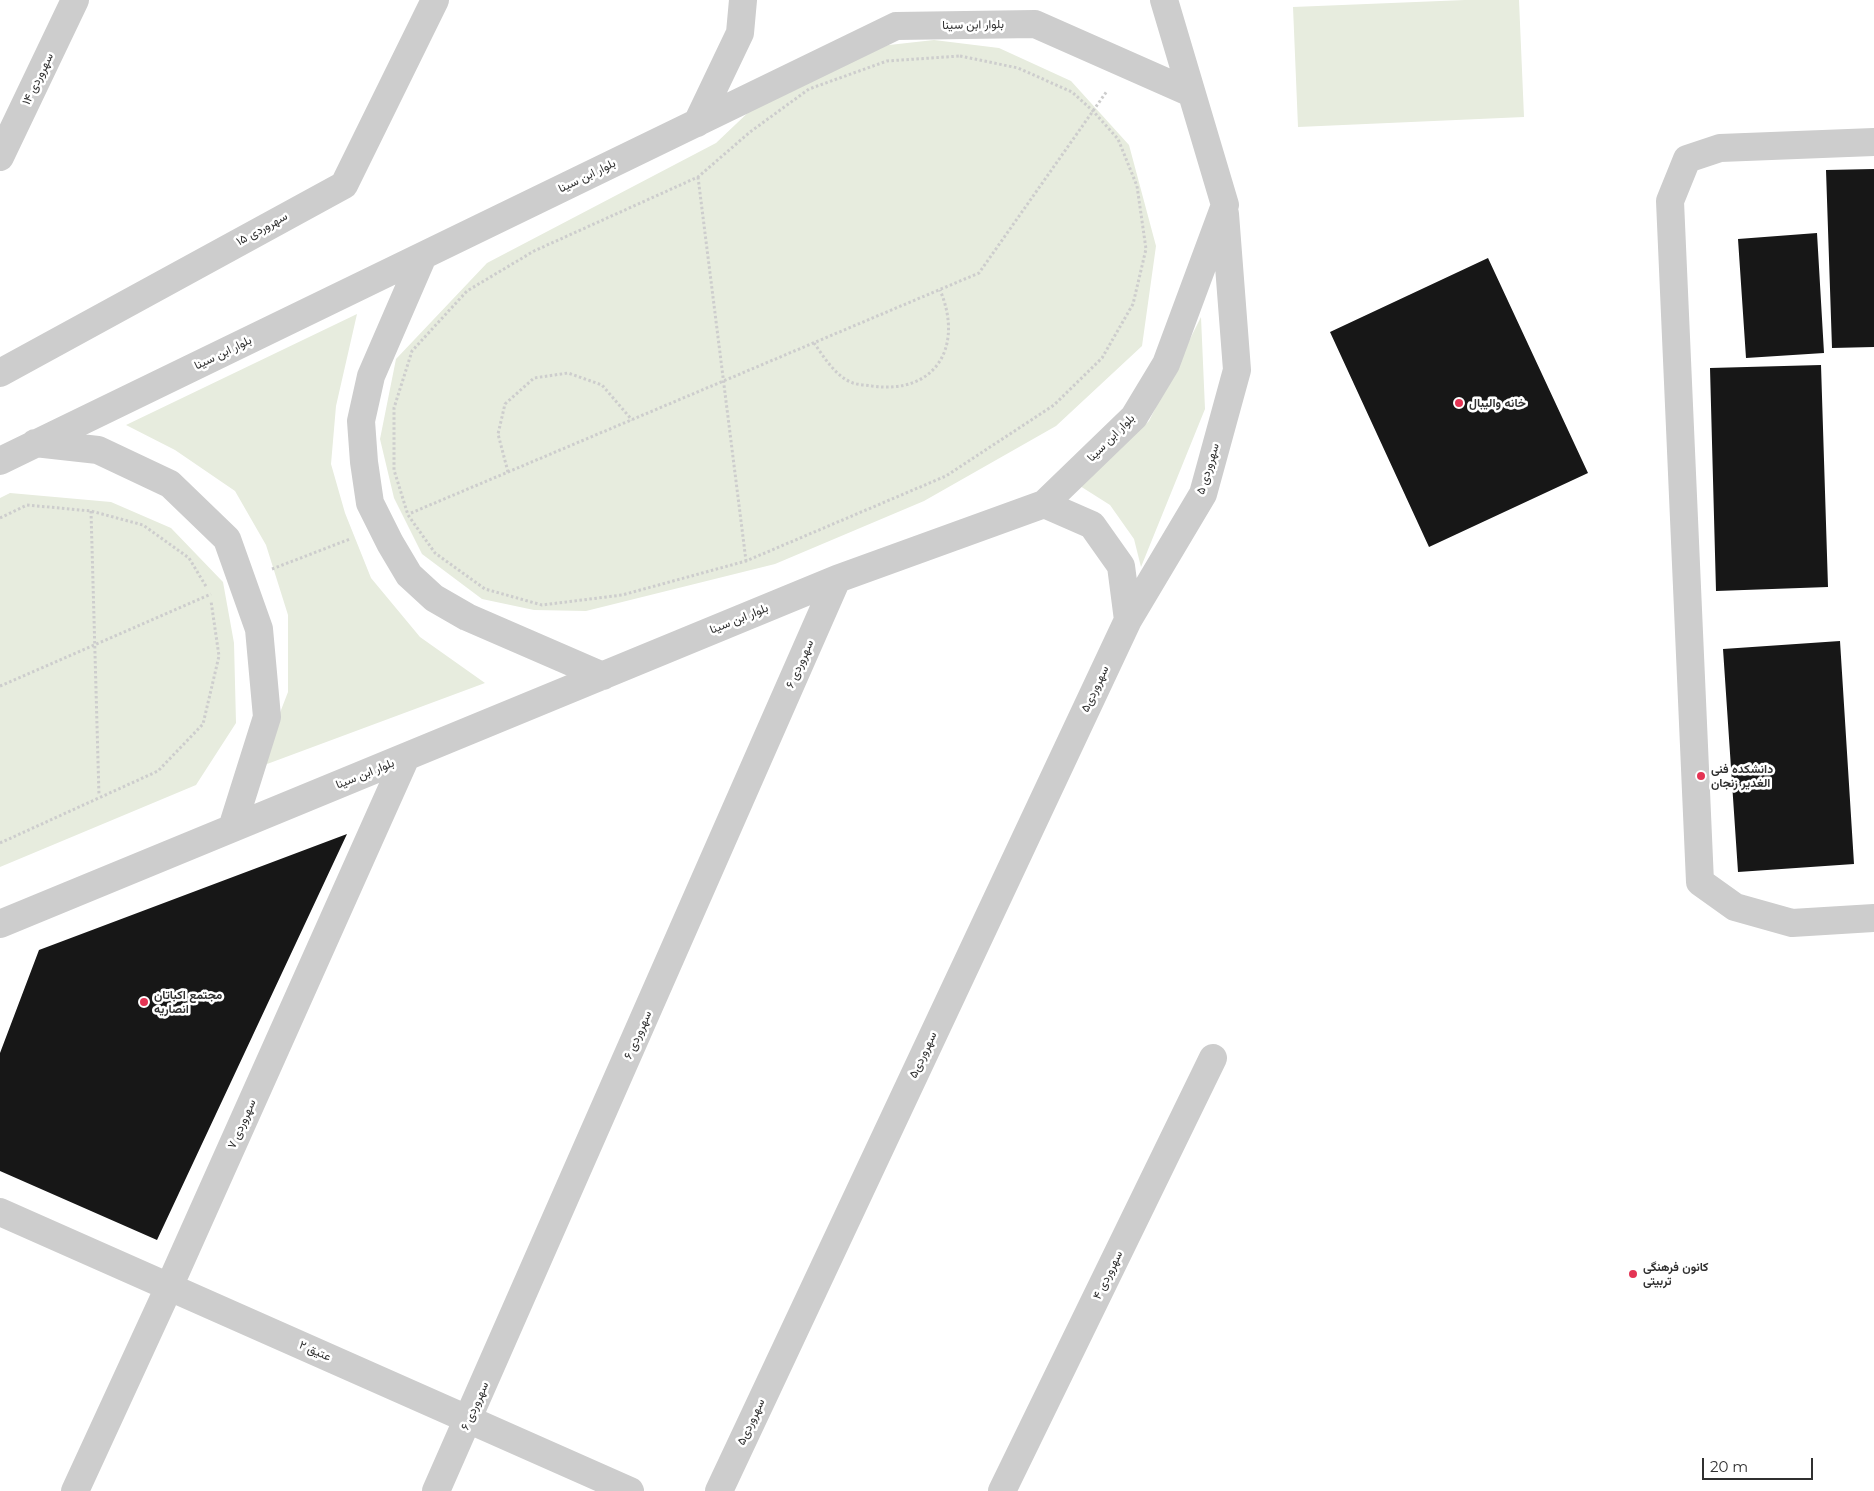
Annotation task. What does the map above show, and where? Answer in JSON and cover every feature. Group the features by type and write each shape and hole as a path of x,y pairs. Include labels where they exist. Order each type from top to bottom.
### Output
{"street":[{"name":"سهروردی ۱۴","path":"0,157 75,0"},
{"name":"سهروردی ۱۵","path":"0,373 344,185 435,0"},
{"path":"696,122 740,33 743,0"},
{"path":"1164,0 1225,205"},
{"name":"بلوار ابن سینا","path":"0,461 896,26 1035,24 1191,92"},
{"path":"1874,142 1720,148 1687,159 1670,201 1700,882 1735,908 1792,923 1874,918"},
{"name":"بلوار ابن سینا","path":"0,924 837,579 1044,504 1134,417 1166,364 1225,205"},
{"name":"سهروردی ۵","path":"1128,620 1202,494 1236,370 1225,205"},
{"path":"422,256 371,376 361,421 364,462 370,502 409,575 434,598 467,617 603,676"},
{"path":"35,444 98,450 170,484 227,539 259,630 267,717 232,828"},
{"path":"1044,504 1092,525 1122,566 1128,620"},
{"name":"سهروردی ۶","path":"436,1491 469,1420 837,579"},
{"name":"سهروردی۵","path":"719,1491 1128,620"},
{"name":"سهروردی ۷","path":"75,1491 406,757"},
{"name":"سهروردی ۴","path":"1002,1491 1214,1058"},
{"name":"عتیق ۲","path":"0,1212 630,1491"}],"path":[{"path":"960,56 1018,68 1072,92 1093,111 1118,139 1137,186 1146,249 1133,304 1102,358 1054,405 946,476 746,561 622,595 542,605 486,589 435,553 408,514 394,470 394,408 412,351 467,291 534,251 698,177 750,132 810,89 887,61 960,56"},
{"path":"0,686 210,594 382,526 979,273 1126,64"},
{"path":"698,177 746,561"},
{"path":"814,343 828,364 852,383 891,388 923,380 942,358 950,329 947,305 940,290"},
{"path":"508,472 498,434 505,404 534,378 568,372 602,385 632,420"},
{"path":"0,518 27,505 91,512 143,526 189,558 210,594 219,656 203,724 158,771 99,796 0,843"},
{"path":"91,512 99,796"}],"shaded area":[{"path":"1465,0 1519,0 1524,117 1298,127 1293,7"},
{"path":"934,40 999,48 1071,81 1129,145 1156,246 1142,346 1056,426 924,501 775,564 586,611 534,610 482,599 422,554 394,498 380,439 396,359 487,263 716,143 756,105 871,47"},
{"path":"357,314 336,406 331,464 345,513 371,578 420,637 485,683 259,767 288,692 288,615 266,545 235,491 175,450 126,425"},
{"path":"1201,317 1205,409 1141,567 1134,539 1110,505 1080,486 1149,421"},
{"path":"10,493 111,502 171,528 223,582 234,643 236,723 196,785 0,867 0,498"}],"building":[{"path":"1874,169 1874,347 1832,348 1826,170"},
{"path":"1817,233 1824,353 1746,358 1738,239"},
{"name":"خانه والیبال","path":"1488,258 1588,473 1429,547 1330,332"},
{"path":"1821,365 1828,587 1716,591 1710,368"},
{"path":"1840,641 1854,864 1738,872 1723,649"},
{"name":"مجتمع اکباتان انصاریه","path":"347,834 157,1240 0,1171 0,1053 39,950"}],"place":[{"name":"خانه والیبال","path":"1459,403"},
{"name":"دانشکده فنی الغدیر زنجان","path":"1701,776"},
{"name":"مجتمع اکباتان انصاریه","path":"144,1002"},
{"name":"کانون فرهنگی تربیتی","path":"1633,1274"}]}
